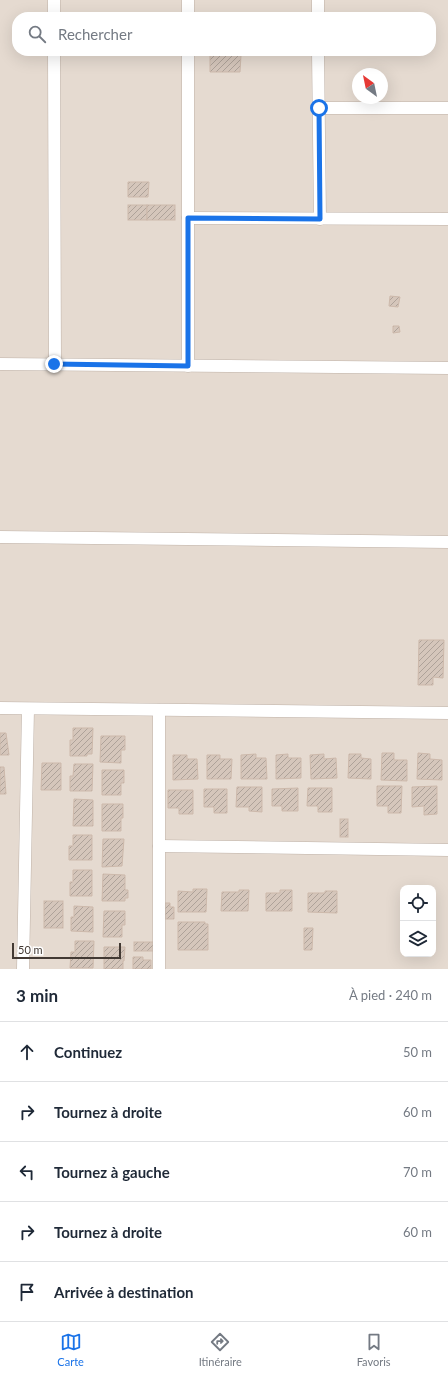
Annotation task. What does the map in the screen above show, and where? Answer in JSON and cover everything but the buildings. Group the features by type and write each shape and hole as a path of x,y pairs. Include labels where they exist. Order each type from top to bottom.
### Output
{"street":[{"path":"54,0 54,12"},
{"path":"188,0 188,12"},
{"path":"318,0 318,12"},
{"path":"54,56 54,364"},
{"path":"188,56 188,366"},
{"path":"318,56 320,219"},
{"path":"319,108 448,108"},
{"path":"188,218 448,219"},
{"path":"0,364 448,368"},
{"path":"0,538 448,542"},
{"path":"0,708 448,713"},
{"path":"23,969 28,709"},
{"path":"159,710 159,969"},
{"path":"159,846 448,850"}],"shaded area":[{"path":"0,0 448,0 448,969 0,969"}],"route":[{"path":"54,364 188,366 188,218 320,219 319,108"}]}
